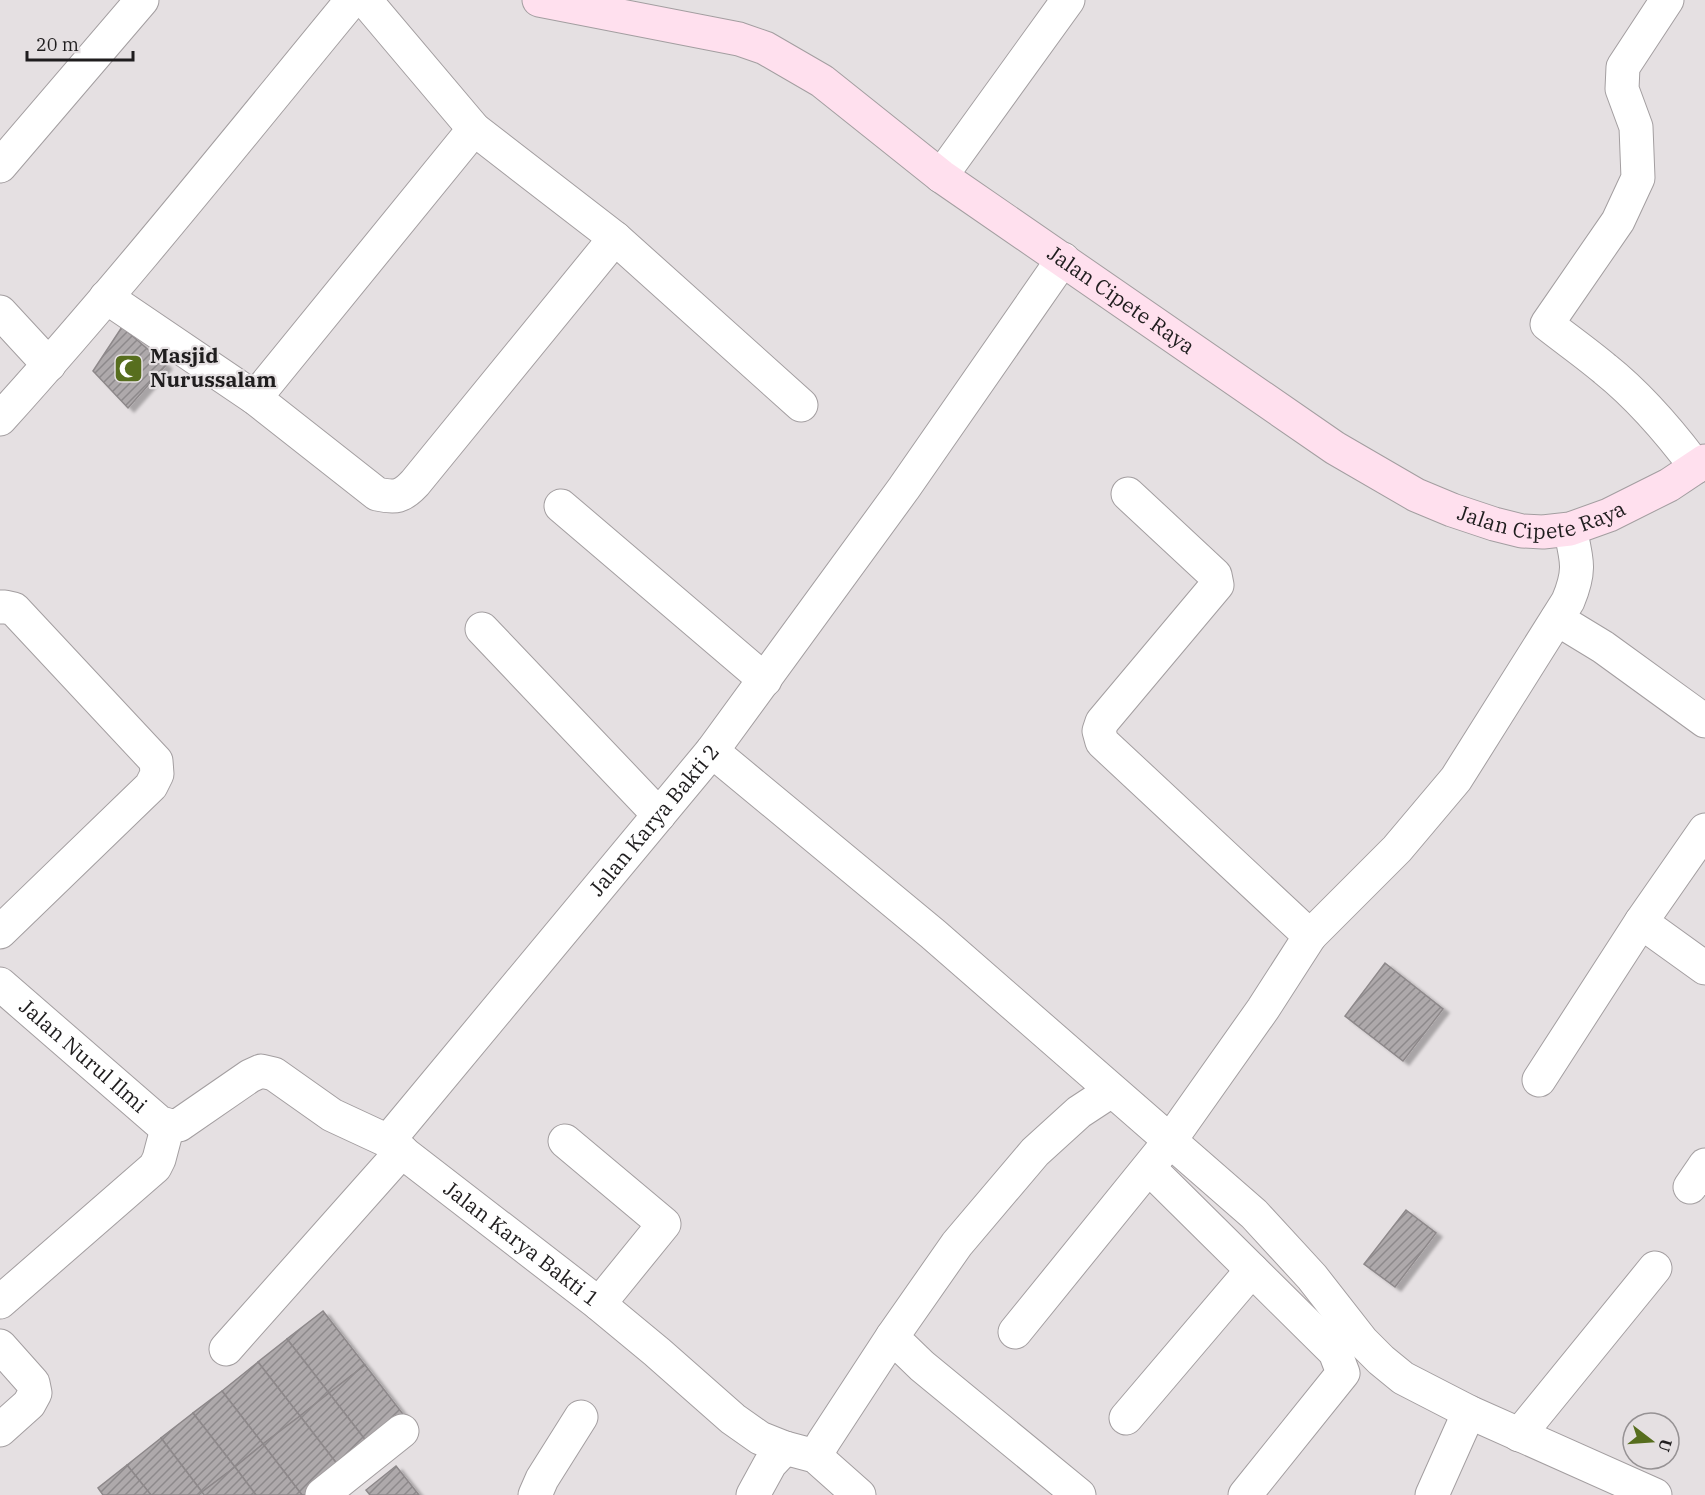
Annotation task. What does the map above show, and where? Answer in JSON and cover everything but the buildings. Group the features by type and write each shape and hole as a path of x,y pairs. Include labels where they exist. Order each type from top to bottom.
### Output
{"main road":[{"name":"Jalan Cipete Raya","path":"539,0 618,8 650,21 728,37 765,48 822,81 941,176 1335,448 1416,495 1473,517 1522,531 1543,532 1570,529 1619,510 1669,484 1700,464"}],"street":[{"path":"0,166 142,0"},
{"path":"0,419 49,365 352,0"},
{"path":"364,0 474,129 615,238 801,405"},
{"path":"941,176 1068,0"},
{"path":"1667,0 1623,67 1622,89 1636,127 1638,178 1618,221 1547,324 1606,370 1637,398 1700,464"},
{"path":"255,398 474,129"},
{"path":"106,297 255,398 377,494 390,497 400,496 415,483 615,238"},
{"name":"Jalan Karya Bakti 2","path":"226,1349 395,1146 712,751 904,488 1062,259"},
{"path":"0,312 49,365"},
{"path":"1128,494 1215,575 1217,585 1102,722 1099,731 1102,742 1310,936"},
{"path":"561,506 765,680"},
{"path":"1015,1332 1169,1142 1263,1009 1310,936 1397,849 1456,779 1568,601 1577,575 1578,562 1570,529"},
{"path":"0,607 14,609 156,761 157,774 151,786 0,932"},
{"path":"1557,619 1603,647 1705,721"},
{"path":"482,629 659,815"},
{"path":"712,751 933,934 1254,1214 1312,1277 1362,1341 1403,1378 1469,1412 1656,1495"},
{"path":"1539,1080 1641,922 1705,830"},
{"path":"1641,922 1705,968"},
{"name":"Jalan Nurul Ilmi","path":"0,984 159,1122 168,1125"},
{"name":"Jalan Karya Bakti 1","path":"168,1125 179,1125 250,1076 261,1071 274,1074 332,1115 395,1146 599,1304 733,1419 760,1437 785,1448 816,1456 859,1495"},
{"path":"816,1456 892,1337 957,1244 1035,1152 1079,1112 1111,1091"},
{"path":"0,1302 155,1167 168,1125"},
{"path":"565,1141 664,1224 599,1304"},
{"path":"1149,1168 1335,1352 1343,1373 1252,1493"},
{"path":"1519,1435 1655,1268"},
{"path":"1126,1418 1252,1270"},
{"path":"892,1337 922,1366 1079,1495"},
{"path":"0,1346 33,1383 35,1393 30,1404 0,1430"},
{"path":"1432,1495 1469,1412"},
{"path":"535,1495 547,1470 581,1417"},
{"path":"322,1495 402,1431"},
{"path":"753,1495 770,1464 785,1448"}],"place":[{"name":"Masjid Nurussalam","path":"129,368"}]}
